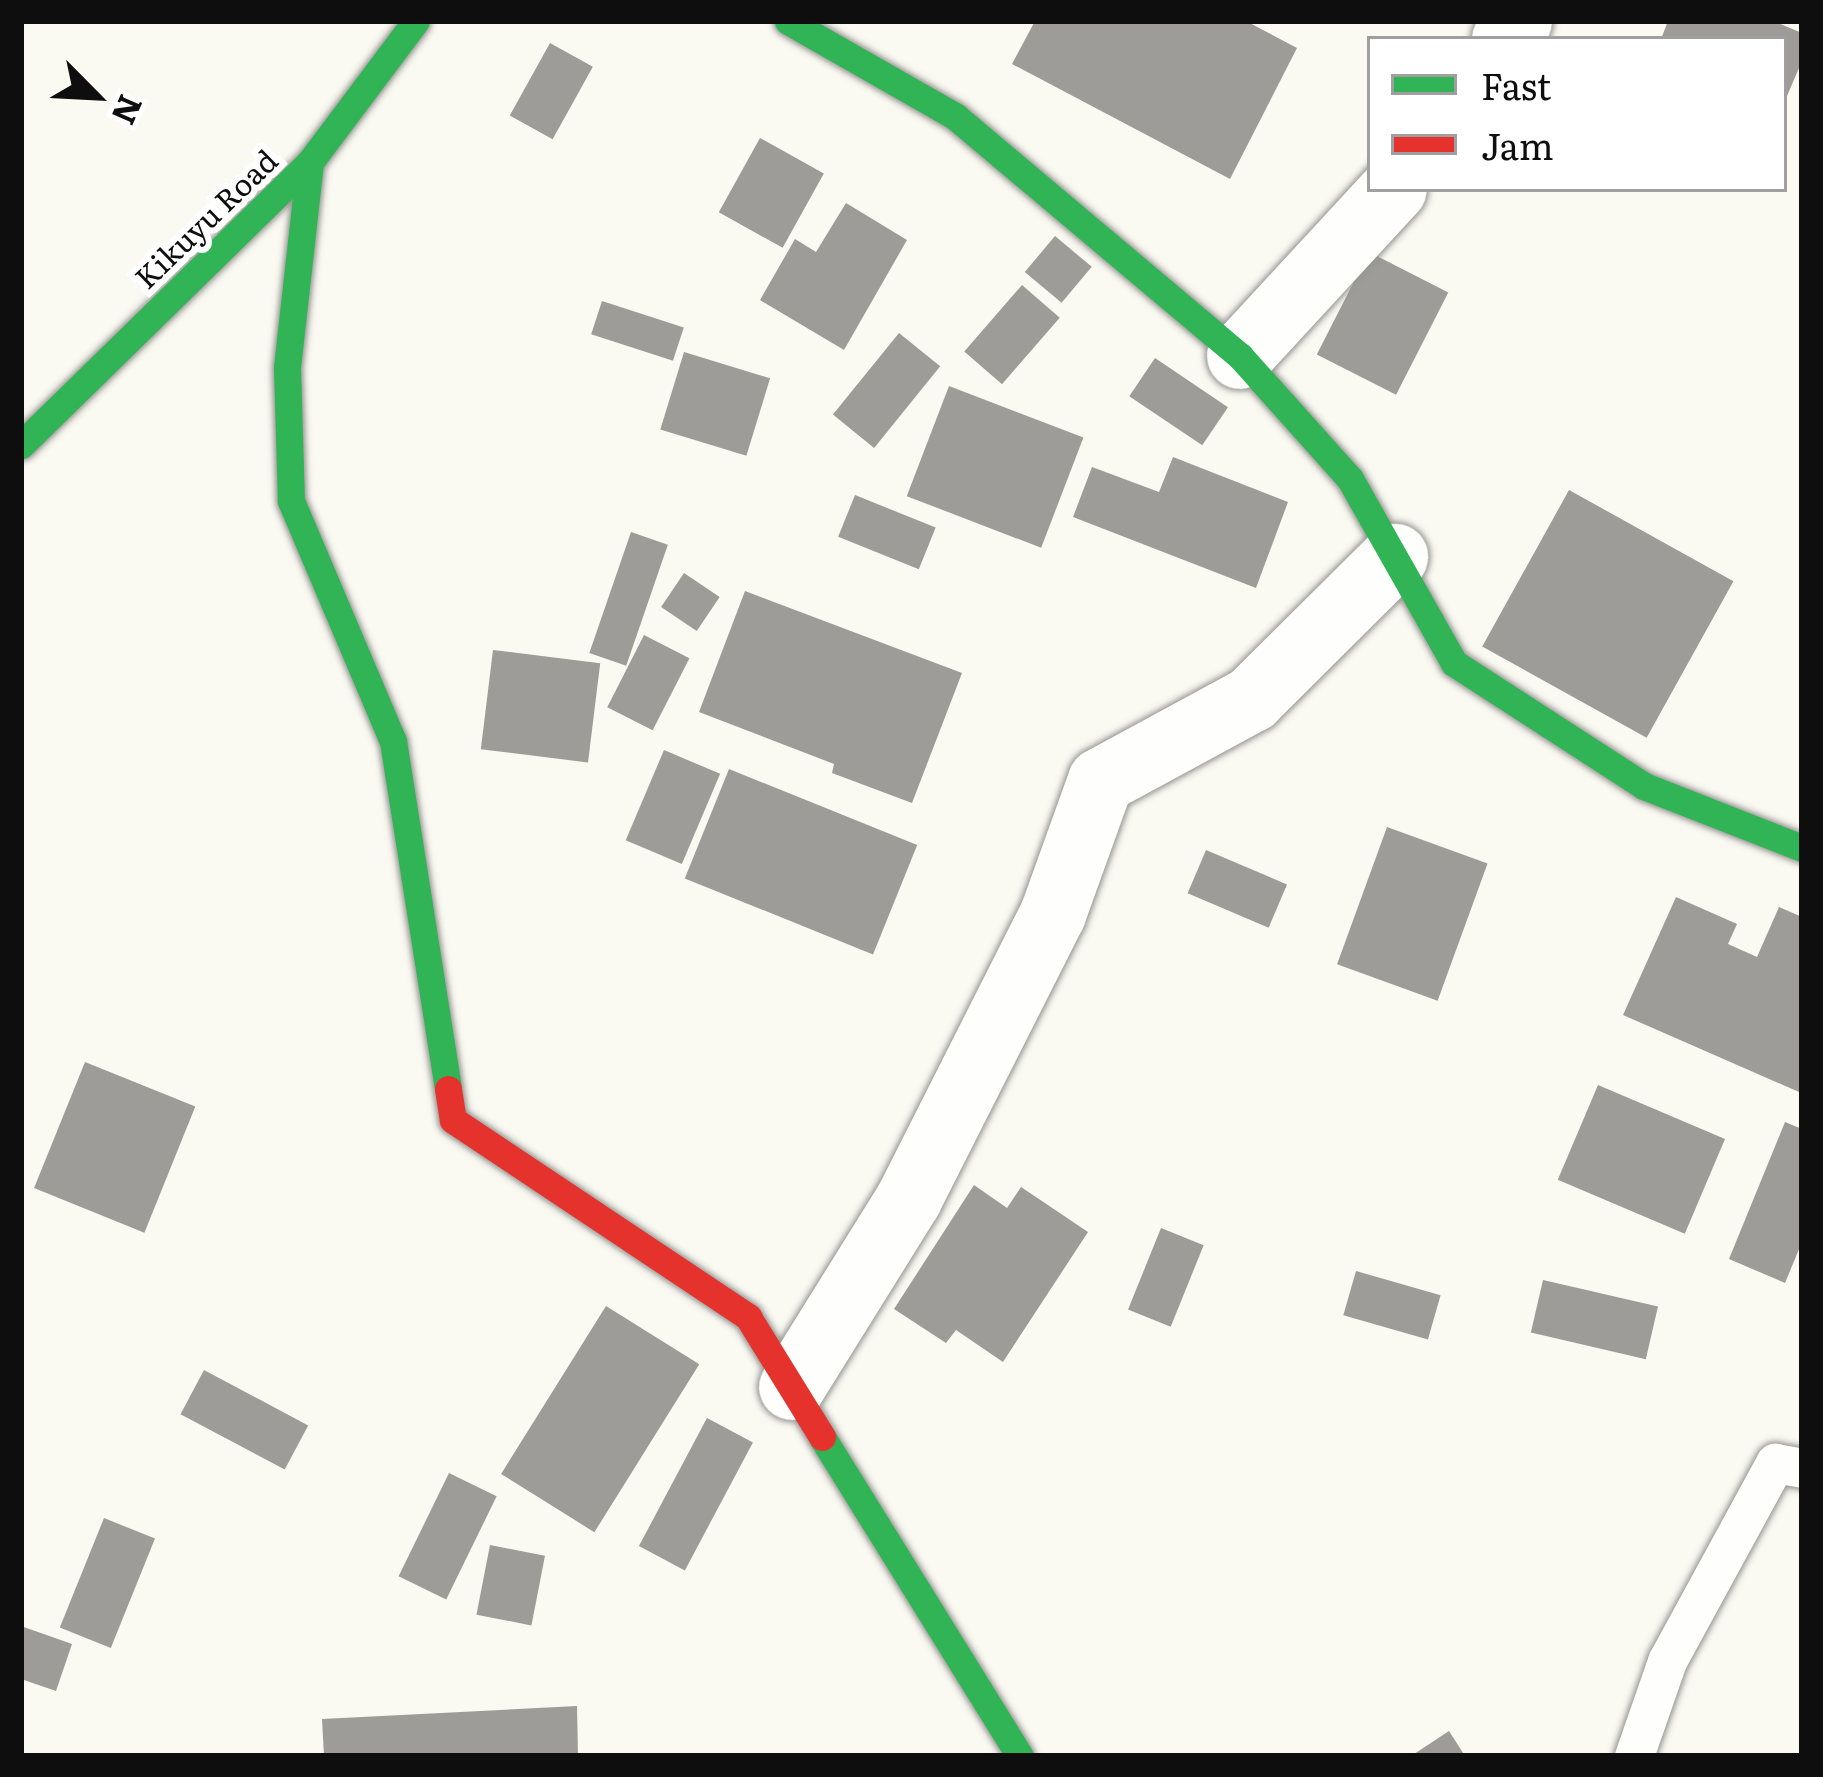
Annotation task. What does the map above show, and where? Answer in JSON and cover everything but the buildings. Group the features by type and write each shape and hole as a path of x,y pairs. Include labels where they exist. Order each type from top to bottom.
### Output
{"street":[{"name":"Kikuyu Road","path":"21,445 310,162 416,21"},
{"path":"788,21 956,117 1240,356 1350,479 1454,663 1644,786 1802,848"},
{"path":"310,162 286,368 290,501 393,741 453,1120 748,1317 1020,1756"},
{"path":"1240,356 1391,192"},
{"path":"792,1387 919,1179 1053,914 1101,781 1252,699 1395,557"}],"lane":[{"path":"1634,1756 1667,1661 1775,1462 1802,1468"}],"traffic: fast":[{"path":"21,445 310,162 416,21"},
{"path":"788,21 956,117 1240,356 1350,479 1454,663 1644,786 1802,848"},
{"path":"310,162 287,368 291,501 393,741 448,1089"},
{"path":"822,1437 1020,1756"}],"traffic: jam":[{"path":"448,1089 453,1120 748,1317 822,1437"}]}
